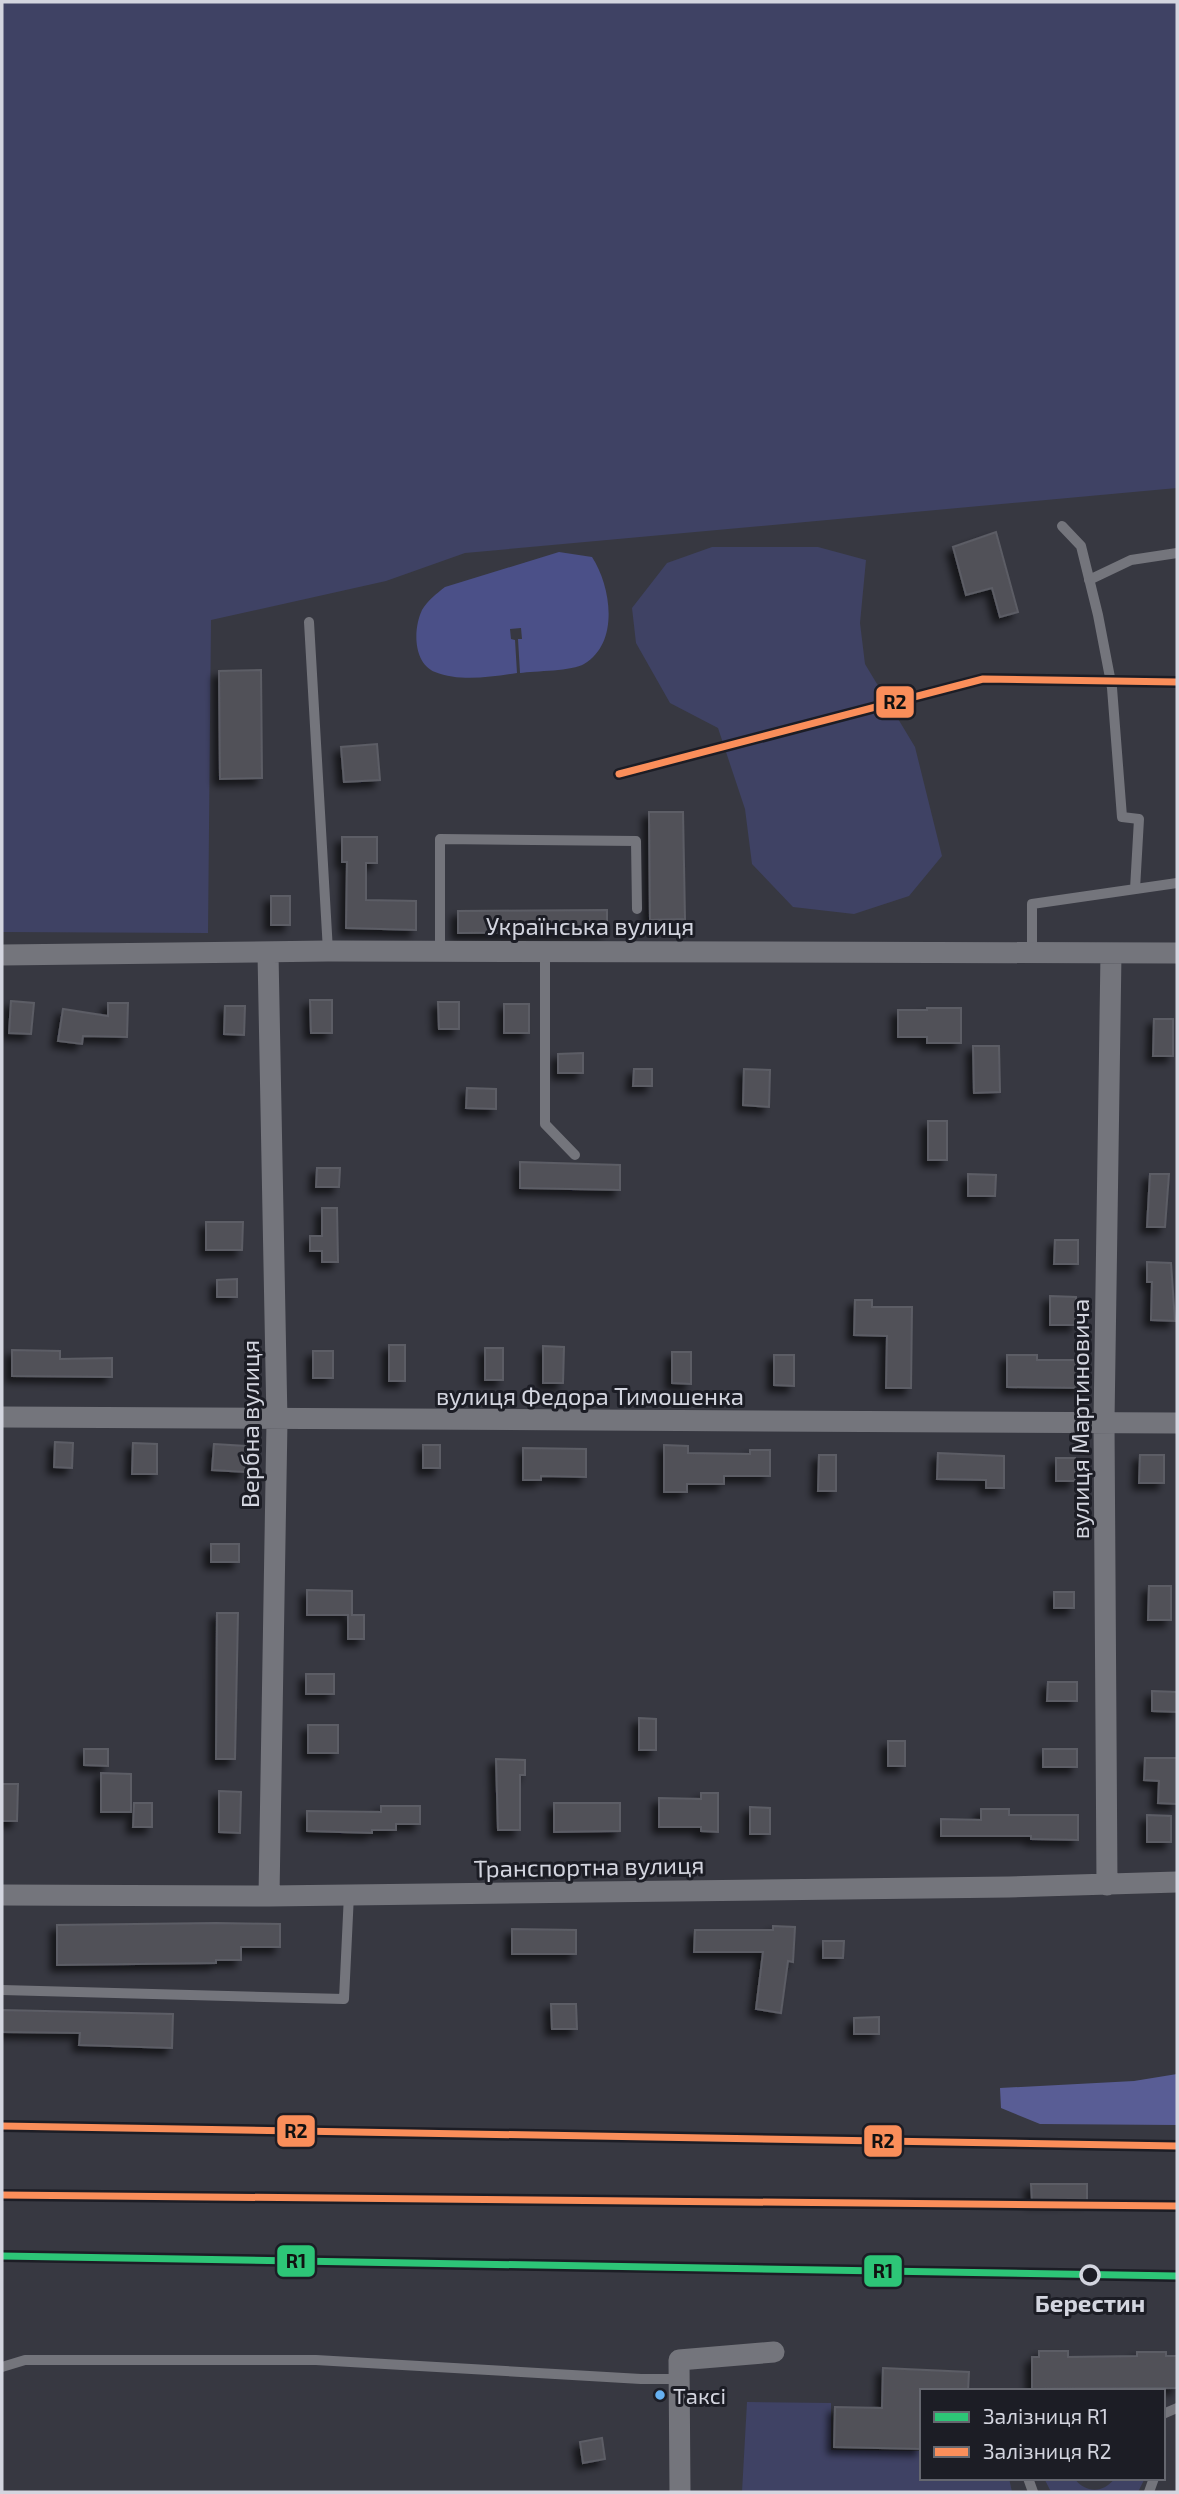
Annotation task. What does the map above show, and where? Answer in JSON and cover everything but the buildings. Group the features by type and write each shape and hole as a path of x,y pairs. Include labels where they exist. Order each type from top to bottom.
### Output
{"street":[{"name":"Українська вулиця","path":"2,955 328,951 1177,954"},
{"name":"Вербна вулиця","path":"268,953 276,1421 269,1896"},
{"name":"вулиця Мартиновича","path":"1107,1885 1104,1422 1111,953"},
{"name":"вулиця Федора Тимошенка","path":"2,1417 276,1421 1177,1423"},
{"name":"Транспортна вулиця","path":"2,1895 269,1896 1177,1882"},
{"path":"680,2492 679,2360 774,2352"}],"lane":[{"path":"1062,526 1081,546 1112,688 1122,817 1139,820 1135,890"},
{"path":"1089,580 1131,560 1177,553"},
{"path":"309,622 328,951"},
{"path":"440,951 440,839 636,841 637,909"},
{"path":"1032,952 1032,904 1177,883"},
{"path":"545,951 545,1124 576,1155"},
{"path":"2,1990 344,1999 349,1894"},
{"path":"2,2367 25,2360 316,2360 681,2379"}],"shaded area":[{"path":"2,2 1177,2 1177,488 465,553 386,581 211,620 208,933 2,932"},
{"path":"712,547 818,547 866,560 860,623 865,664 915,747 942,856 909,896 854,914 793,907 752,864 745,809 718,728 670,703 636,643 632,608 667,563"},
{"path":"559,552 592,557 604,583 609,614 607,629 595,655 584,664 520,673 518,639 522,639 521,628 510,629 511,639 515,640 517,673 476,678 455,677 435,672 422,661 417,645 417,626 424,606 438,592 445,587"},
{"path":"1177,2074 1177,2125 1040,2124 1001,2108 1000,2088 1134,2081"},
{"path":"747,2402 831,2403 831,2450 920,2451 920,2480 1009,2480 1012,2492 742,2492"},
{"path":"1045,2480 1076,2480 1084,2487 1095,2490 1106,2487 1113,2480 1144,2480 1138,2492 1051,2492"}],"rail line":[{"name":"R2","path":"619,774 983,679 1177,682"},
{"name":"R2","path":"2,2126 1177,2146"},
{"name":"R2","path":"2,2195 1177,2206"},
{"name":"R1","path":"2,2256 1177,2276"}],"place":[{"name":"Берестин","path":"1090,2275"},
{"name":"Таксі","path":"660,2395"}]}
